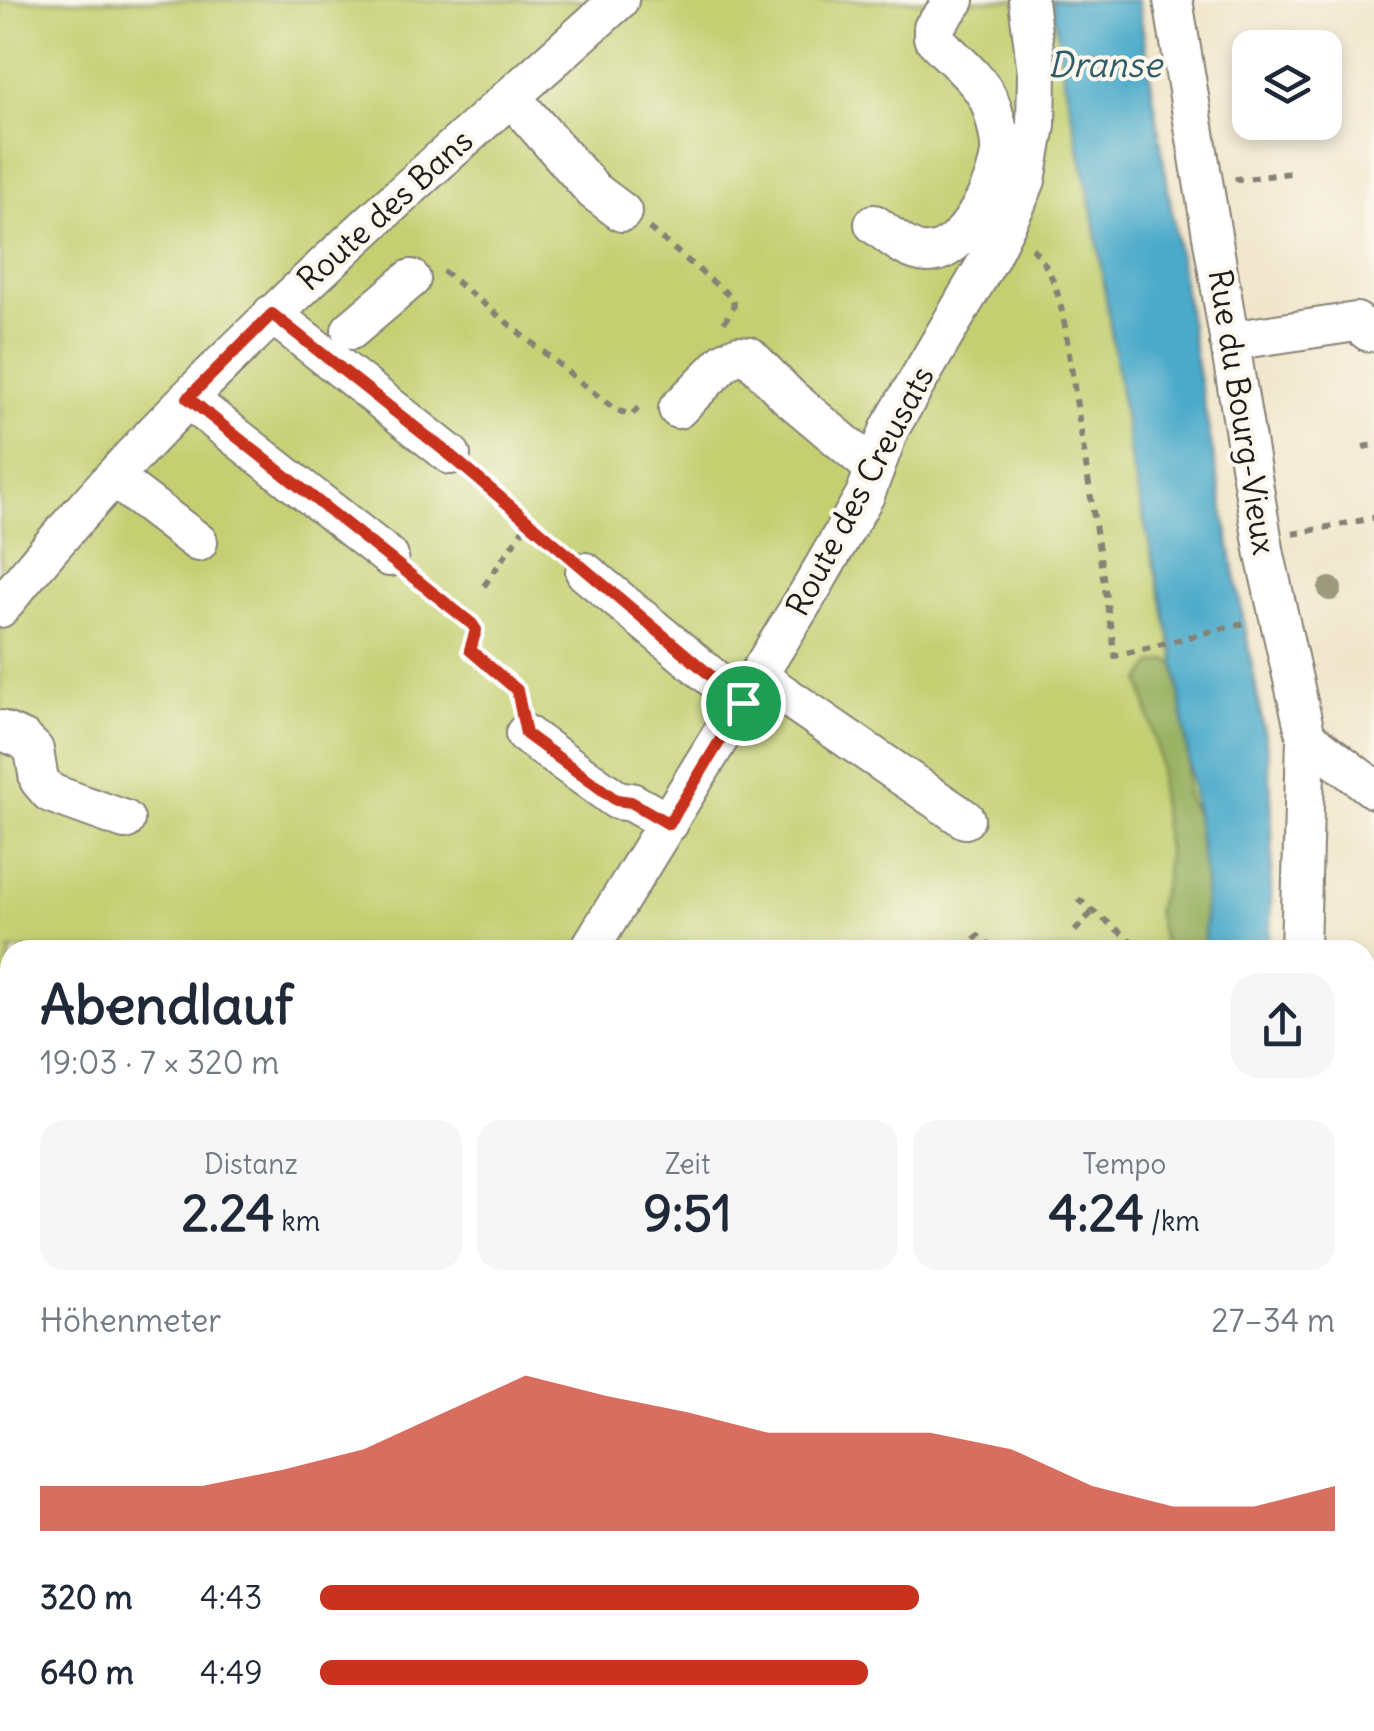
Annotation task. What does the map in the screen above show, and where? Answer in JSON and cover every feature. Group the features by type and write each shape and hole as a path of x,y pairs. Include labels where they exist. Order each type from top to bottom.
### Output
{"street":[{"name":"Route des Bans","path":"0,608 45,553 188,398 272,314 619,0"},
{"path":"874,224 922,254 1003,230 997,166 1000,149 986,94 933,37 933,28 955,0"},
{"name":"Route des Creusats","path":"595,940 751,690 865,495 890,428 1003,230 1026,180 1036,125 1037,73 1028,0"},
{"name":"Rue du Bourg-Vieux","path":"1173,0 1262,539 1306,737 1300,940"},
{"path":"511,97 594,191 622,212"},
{"path":"351,330 411,279"},
{"path":"272,314 450,455"},
{"path":"1229,341 1356,322 1369,332"},
{"path":"666,401 725,361 738,355 749,356 788,396 874,469"},
{"path":"188,398 389,557"},
{"path":"114,478 198,542"},
{"path":"585,572 751,690 965,819"},
{"path":"526,734 616,800 631,802 669,824"},
{"path":"1306,737 1374,789"},
{"path":"3,744 24,740 34,750 42,787 125,820"}],"path":[{"path":"1234,165 1238,180 1290,174"},
{"path":"622,212 640,221 732,298 730,317 717,332"},
{"path":"1003,230 1046,264 1058,290 1115,656 1252,621"},
{"path":"411,279 446,272 626,416 666,401"},
{"path":"1363,447 1374,445"},
{"path":"450,455 585,572"},
{"path":"1262,539 1374,518"},
{"path":"484,586 528,522"},
{"path":"389,557 392,564 472,624 476,630 470,650 517,690 526,734"},
{"path":"1078,899 1129,940"},
{"path":"1075,931 1092,911"}],"green space":[{"path":"0,0 1099,0 1225,940 0,940"},
{"path":"1168,660 1182,669 1189,750 1186,794 1210,841 1218,940 1163,940 1156,911 1166,876 1167,848 1159,757 1141,681 1153,664"}],"water":[{"name":"Dranse","path":"1052,0 1138,0 1193,344 1267,748 1272,823 1269,940 1204,940 1205,880 1174,654 1131,463 1093,213 1063,74"}],"route":[{"path":"272,314 450,455 743,703 669,824 631,802 616,800 526,734 517,690 470,650 476,630 472,624 188,398 272,314"}]}
